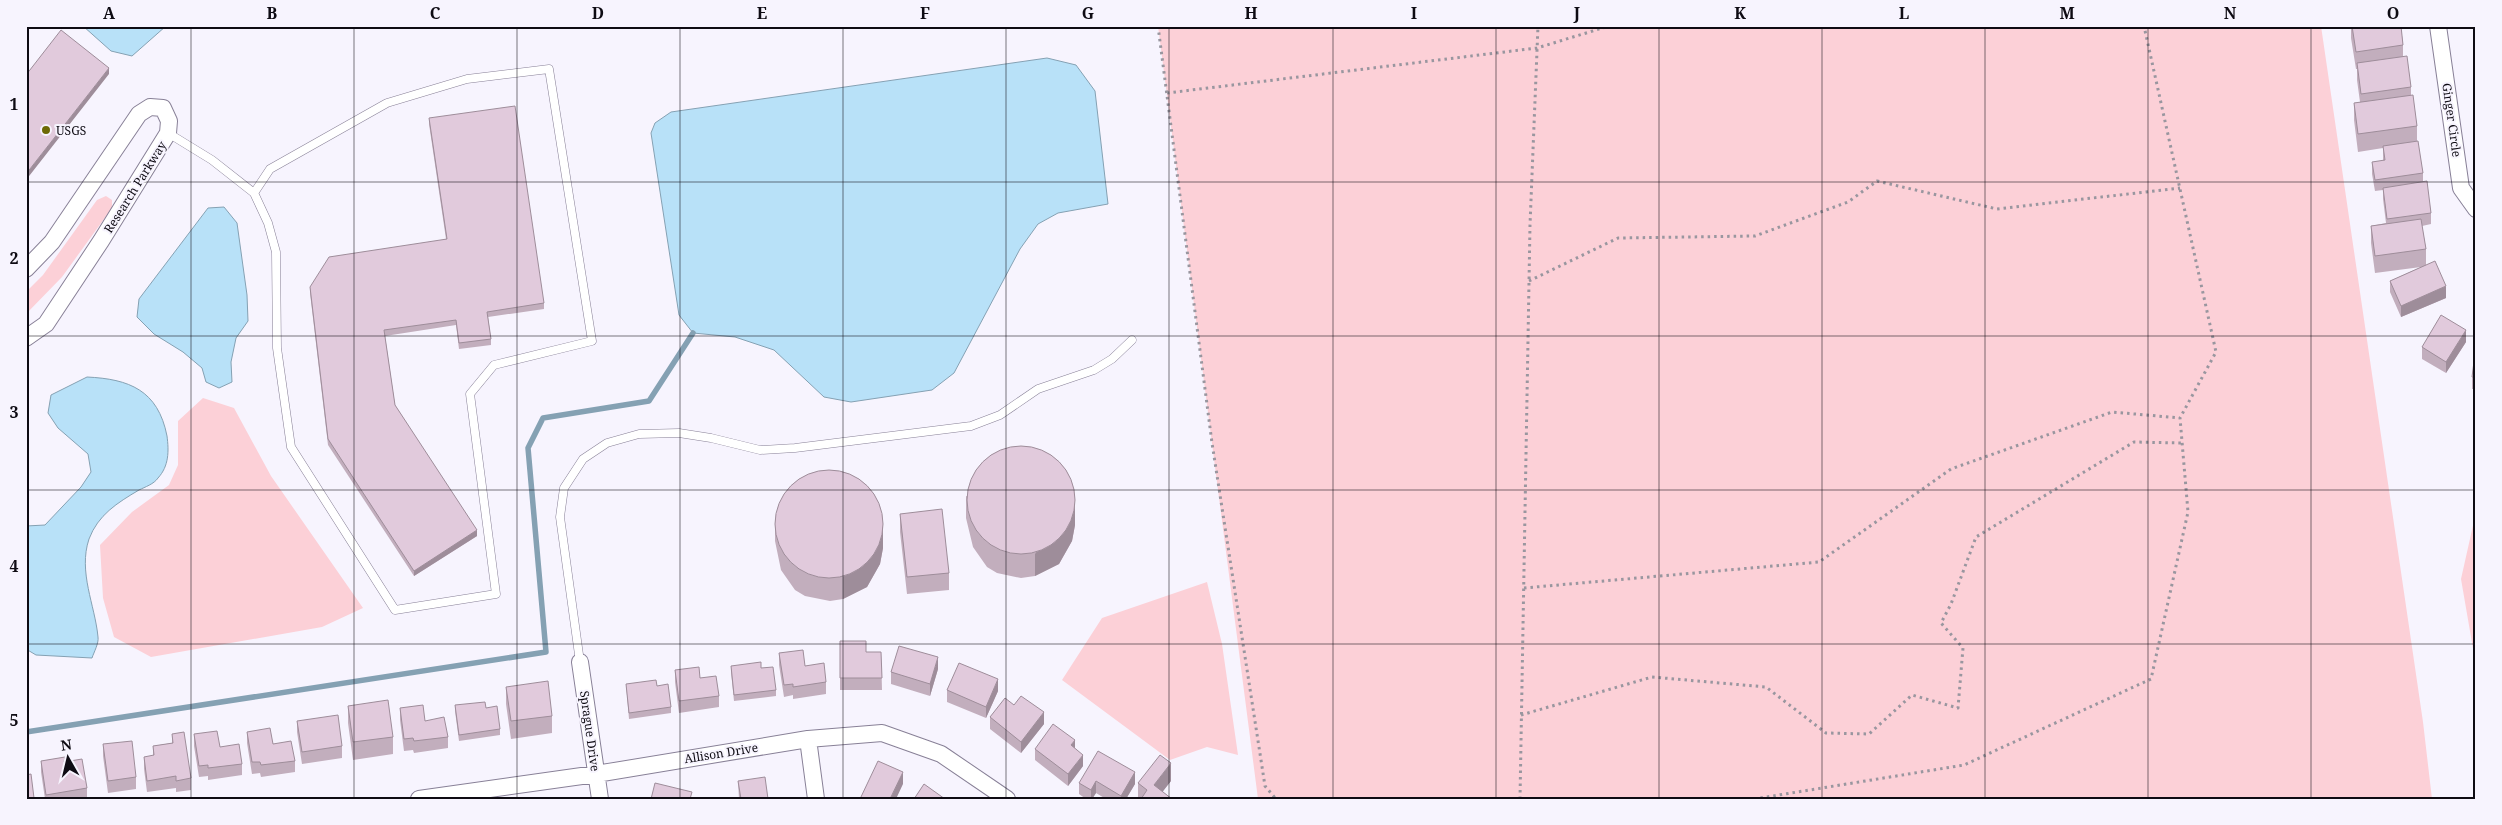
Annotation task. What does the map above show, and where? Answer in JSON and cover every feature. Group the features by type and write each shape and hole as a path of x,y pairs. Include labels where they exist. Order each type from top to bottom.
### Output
{"street":[{"name":"Ginger Circle","path":"2438,26 2461,188 2476,208"},
{"name":"Research Parkway","path":"26,269 52,242 139,114 150,107 163,108 169,121 168,133 101,241 46,324 26,338"},
{"name":"Sprague Drive","path":"580,662 600,799"},
{"name":"Allison Drive","path":"419,799 596,774 808,739 882,733 941,754 1007,799"},
{"path":"808,739 816,799"}],"lane":[{"path":"168,133 212,160 254,194 268,223 276,252 277,348 291,447 395,610 496,594 470,394 494,365 592,340 549,69 467,79 388,103 270,169 254,194"},
{"path":"580,662 560,517 564,488 583,460 607,443 638,434 679,433 711,438 760,450 769,450 971,426 1000,415 1038,389 1094,370 1112,359 1132,340"}],"path":[{"path":"1158,26 1212,443 1265,786 1276,799"},
{"path":"1520,799 1529,281 1538,26"},
{"path":"1167,93 1537,48 1609,26"},
{"path":"1754,799 1964,765 2151,679 2188,512 2180,418 2216,352 2144,26"},
{"path":"1529,281 1618,238 1755,236 1848,202 1877,181 1997,209 2180,188"},
{"path":"1524,588 1819,562 1951,469 2112,412 2180,418"},
{"path":"1521,714 1652,677 1766,687 1826,733 1869,734 1912,695 1958,708 1963,648 1941,623 1951,604 1976,537 2134,442 2182,443"}],"shaded area":[{"path":"1158,26 2321,26 2423,722 2432,799 1258,799"},
{"path":"106,196 112,200 112,208 62,277 26,314 26,292 43,275 97,200"},
{"path":"203,398 234,408 271,476 363,608 322,627 151,657 114,637 103,598 100,545 132,512 169,485 178,465 178,421"},
{"path":"2476,512 2476,666 2461,579"},
{"path":"1207,582 1222,644 1238,755 1207,747 1170,760 1062,680 1102,618"}],"water":[{"path":"83,26 166,26 132,56 111,51"},
{"path":"1047,58 1076,65 1095,91 1108,204 1058,213 1038,224 1020,249 954,373 932,390 851,402 824,397 774,350 735,337 693,333 679,315 651,133 655,123 671,112"},
{"path":"224,207 237,223 247,295 248,321 236,338 231,362 232,382 219,388 206,382 202,368 183,352 154,334 137,317 139,299 208,208"},
{"path":"87,377 102,378 128,384 149,398 163,420 167,436 167,458 162,473 156,480 109,510 98,523 89,539 86,551 86,576 98,639 92,658 36,655 26,649 26,526 45,525 81,487 91,472 88,454 58,428 48,413 51,395"}],"building":[{"path":"2352,26 2401,26 2403,45 2356,52"},
{"name":"USGS","path":"61,30 109,68 26,174 26,75"},
{"path":"2407,56 2411,87 2361,94 2357,63"},
{"path":"2413,95 2417,126 2358,134 2354,103"},
{"path":"515,106 544,303 487,312 491,339 459,343 456,320 384,330 395,405 477,530 414,571 328,439 310,287 329,257 447,239 429,118"},
{"path":"2418,141 2423,173 2375,180 2372,162 2385,160 2383,146"},
{"path":"2427,181 2431,213 2387,219 2383,188"},
{"path":"2421,219 2426,249 2375,256 2371,226"},
{"path":"2435,261 2446,286 2401,306 2390,281"},
{"path":"2441,315 2466,330 2446,362 2422,347"},
{"path":"2476,346 2476,377 2472,377"},
{"path":"1021,446 1042,450 1059,462 1071,479 1075,500 1071,521 1059,538 1042,550 1021,554 1000,550 983,538 971,521 967,500 971,479 983,462 1000,450"},
{"path":"829,470 850,474 867,486 879,503 883,524 879,545 867,562 850,574 829,578 808,574 791,562 779,545 775,524 779,503 791,486 808,474"},
{"path":"942,509 949,573 907,577 900,514"},
{"path":"840,641 866,641 866,652 881,652 882,678 840,678"},
{"path":"899,646 938,657 930,684 891,672"},
{"path":"803,650 805,666 824,663 826,682 793,687 793,684 784,685 779,653"},
{"path":"761,662 761,668 773,667 776,690 734,695 731,666"},
{"path":"959,663 998,679 986,707 947,690"},
{"path":"699,667 700,678 716,676 719,696 679,701 675,670"},
{"path":"656,680 657,686 668,684 671,707 629,713 626,684"},
{"path":"548,681 552,716 511,721 506,687"},
{"path":"1021,696 1044,712 1021,742 990,717 1005,698 1014,705"},
{"path":"388,700 393,737 353,742 348,706"},
{"path":"485,702 486,708 497,706 500,729 459,735 455,705"},
{"path":"423,705 425,721 444,717 448,737 414,741 413,738 404,739 400,708"},
{"path":"338,715 342,746 302,752 297,721"},
{"path":"1053,724 1075,740 1071,745 1083,755 1068,774 1035,749"},
{"path":"270,728 273,744 291,741 295,761 261,765 260,762 252,762 247,732"},
{"path":"217,731 220,747 239,744 242,764 208,768 208,765 199,766 194,734"},
{"path":"184,732 191,778 176,781 176,776 147,781 144,757 154,755 153,746 173,743 172,734"},
{"path":"132,741 136,777 108,781 103,744"},
{"path":"1098,751 1135,772 1121,796 1096,781 1091,790 1079,783"},
{"path":"1160,755 1171,763 1154,785 1172,799 1141,799 1147,790 1138,783"},
{"path":"65,757 64,762 82,759 87,788 46,795 41,761"},
{"path":"878,761 903,772 890,799 860,799"},
{"path":"31,774 34,798 26,799 26,775"},
{"path":"765,777 768,799 741,799 738,781"},
{"path":"655,783 692,792 690,799 651,799"},
{"path":"924,784 945,799 914,799"}],"waterway":[{"path":"26,732 546,652 528,448 543,418 649,401 693,333"}],"place":[{"name":"USGS","path":"46,130"}]}
